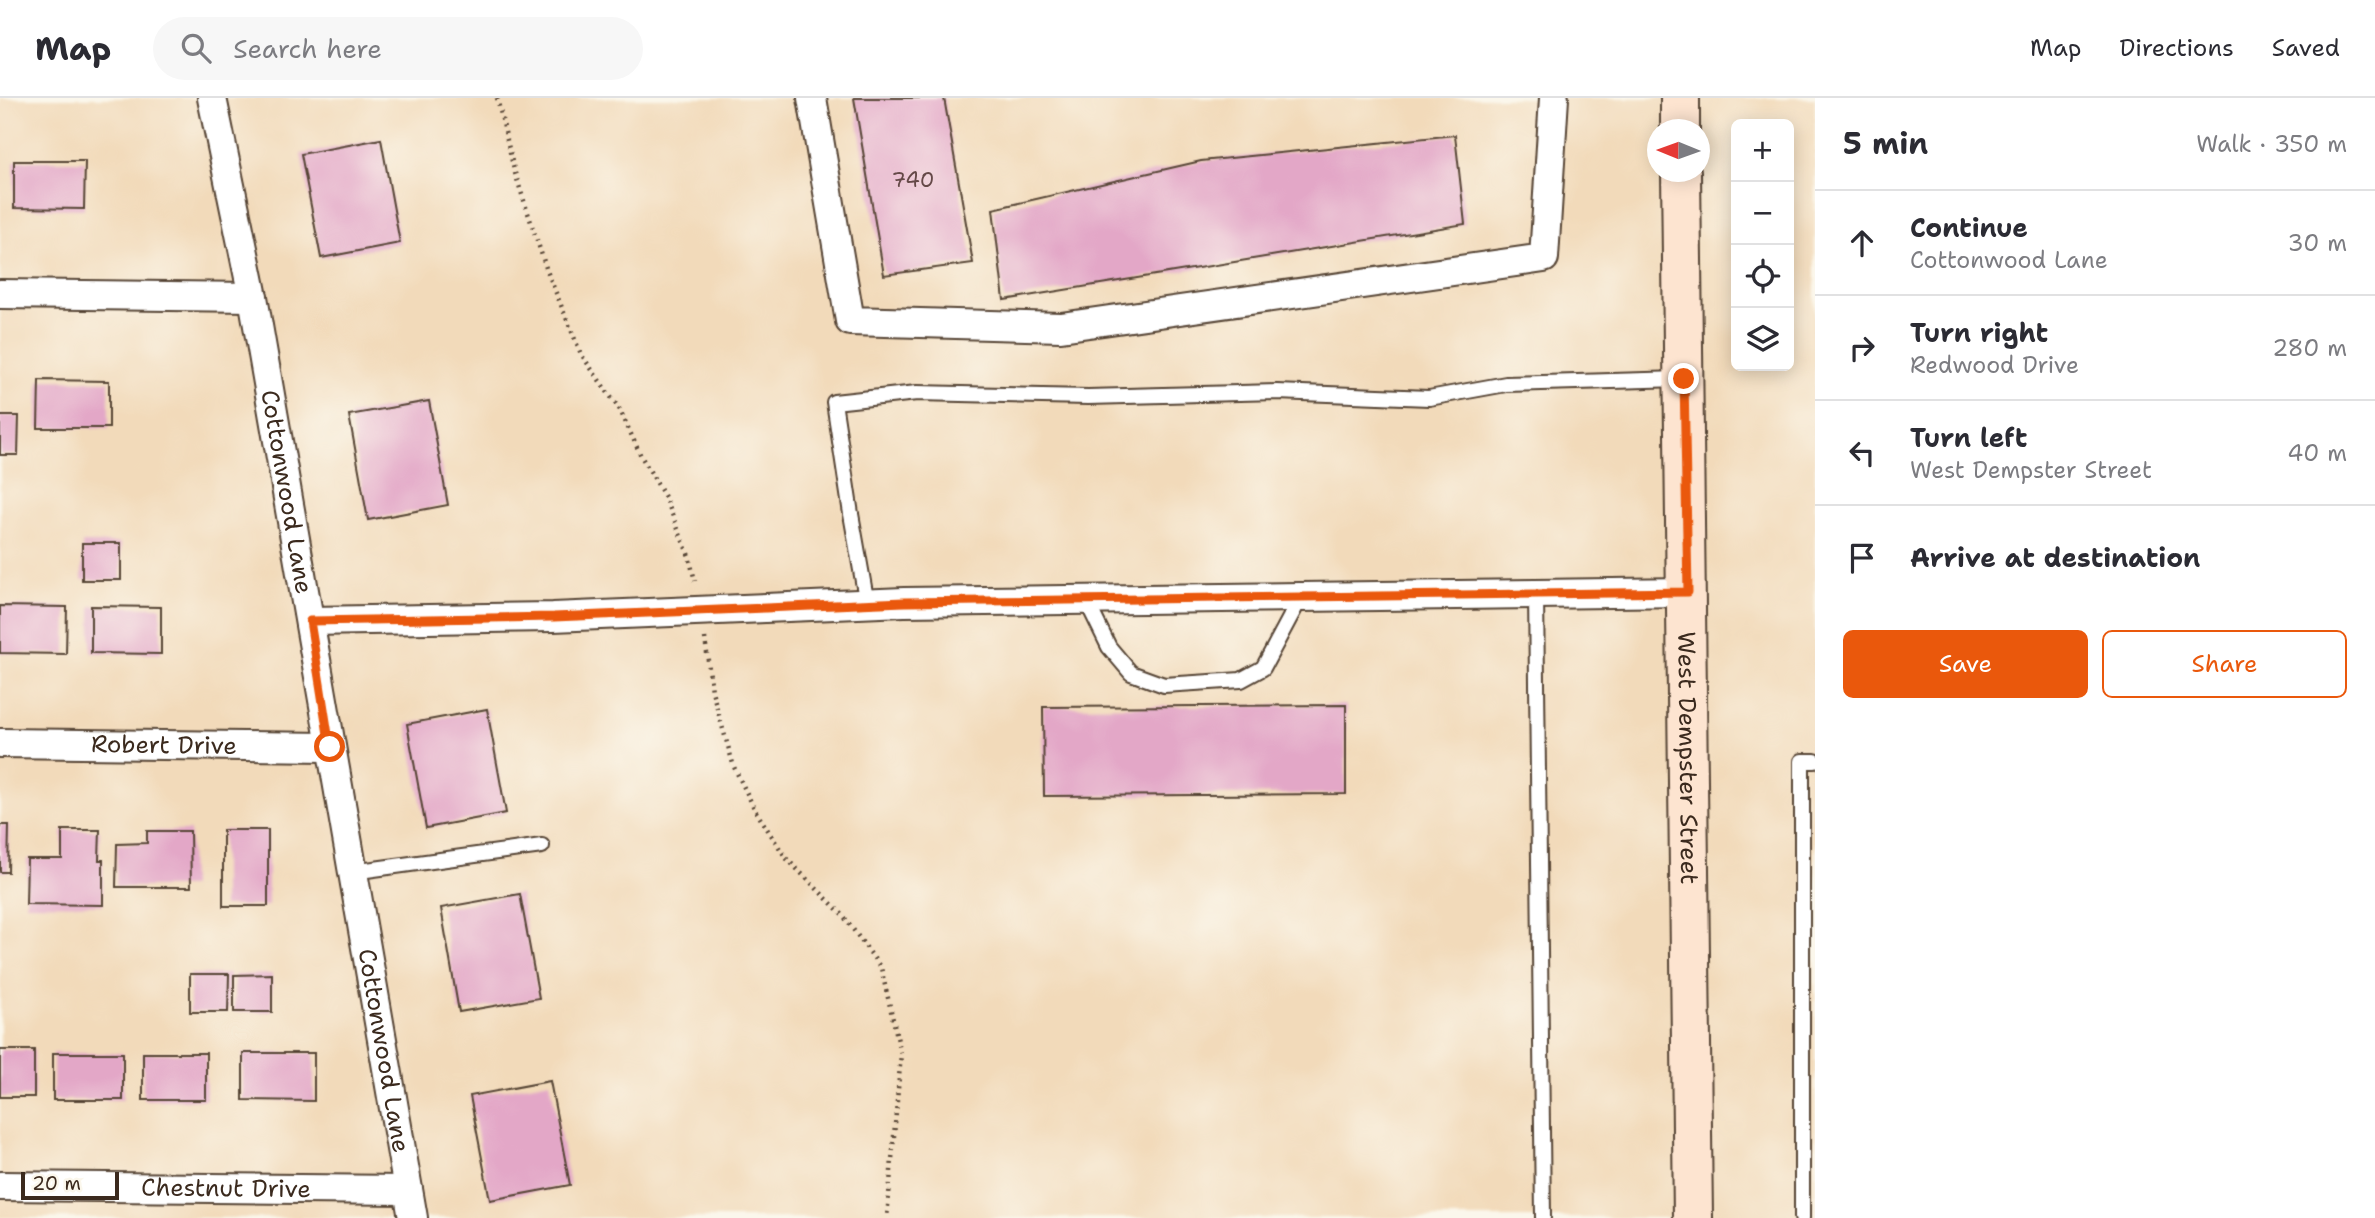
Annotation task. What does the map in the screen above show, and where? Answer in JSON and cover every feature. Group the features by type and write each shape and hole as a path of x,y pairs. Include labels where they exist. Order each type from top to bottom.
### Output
{"main road":[{"path":"1680,98 1680,119"},
{"name":"West Dempster Street","path":"1681,182 1688,592 1693,1218"}],"street":[{"name":"Cottonwood Lane","path":"212,98 253,297 413,1218"},
{"path":"812,98 850,321 1061,327 1544,257 1555,98"},
{"path":"0,294 253,297"},
{"path":"310,621 554,617 867,604 1688,592"},
{"name":"Robert Drive","path":"0,743 330,747"},
{"name":"Chestnut Drive","path":"0,1186 408,1190"}],"lane":[{"path":"867,604 834,402 917,393 1088,397 1277,392 1429,397 1506,384 1684,379"},
{"path":"1536,594 1543,1218"},
{"path":"1086,600 1109,647 1131,673 1164,685 1241,680 1263,668 1301,597"},
{"path":"1802,1218 1802,761 1815,761"},
{"path":"352,873 542,846"}],"path":[{"path":"497,98 514,170 547,271 581,354 620,410 641,456 666,497 689,556 697,594"},
{"path":"704,632 712,691 734,767 755,810 786,858 842,914 881,968 901,1054 887,1218"}],"building":[{"path":"854,98 944,98 973,263 884,275"},
{"path":"1455,135 1465,224 1004,300 993,209 1201,161"},
{"path":"381,139 400,243 321,258 301,154"},
{"path":"14,161 85,161 84,209 14,208"},
{"path":"39,380 109,381 109,428 38,428"},
{"path":"429,401 448,505 368,520 349,415"},
{"path":"0,416 19,416 18,455 0,455"},
{"path":"82,543 121,543 121,580 82,580"},
{"path":"0,606 67,607 66,654 0,653"},
{"path":"91,606 161,607 161,654 91,653"},
{"path":"1346,705 1346,794 1044,796 1043,707"},
{"path":"487,709 506,813 426,828 407,724"},
{"path":"0,825 9,825 8,872 0,872"},
{"path":"62,830 100,830 99,860 103,860 103,905 26,904 27,859 62,859"},
{"path":"223,830 268,830 268,906 223,906"},
{"path":"147,831 190,831 191,887 116,887 117,844 147,843"},
{"path":"520,894 539,998 459,1012 441,908"},
{"path":"190,974 229,974 228,1012 190,1012"},
{"path":"272,974 272,1012 234,1012 234,975"},
{"path":"0,1050 34,1050 34,1097 0,1097"},
{"path":"53,1053 123,1053 123,1100 53,1100"},
{"path":"143,1053 206,1053 206,1100 143,1100"},
{"path":"243,1053 314,1053 314,1101 243,1100"},
{"path":"550,1081 570,1185 490,1200 470,1096"}],"route":[{"path":"330,747 310,621 554,617 904,602 1688,592 1684,379"}]}
